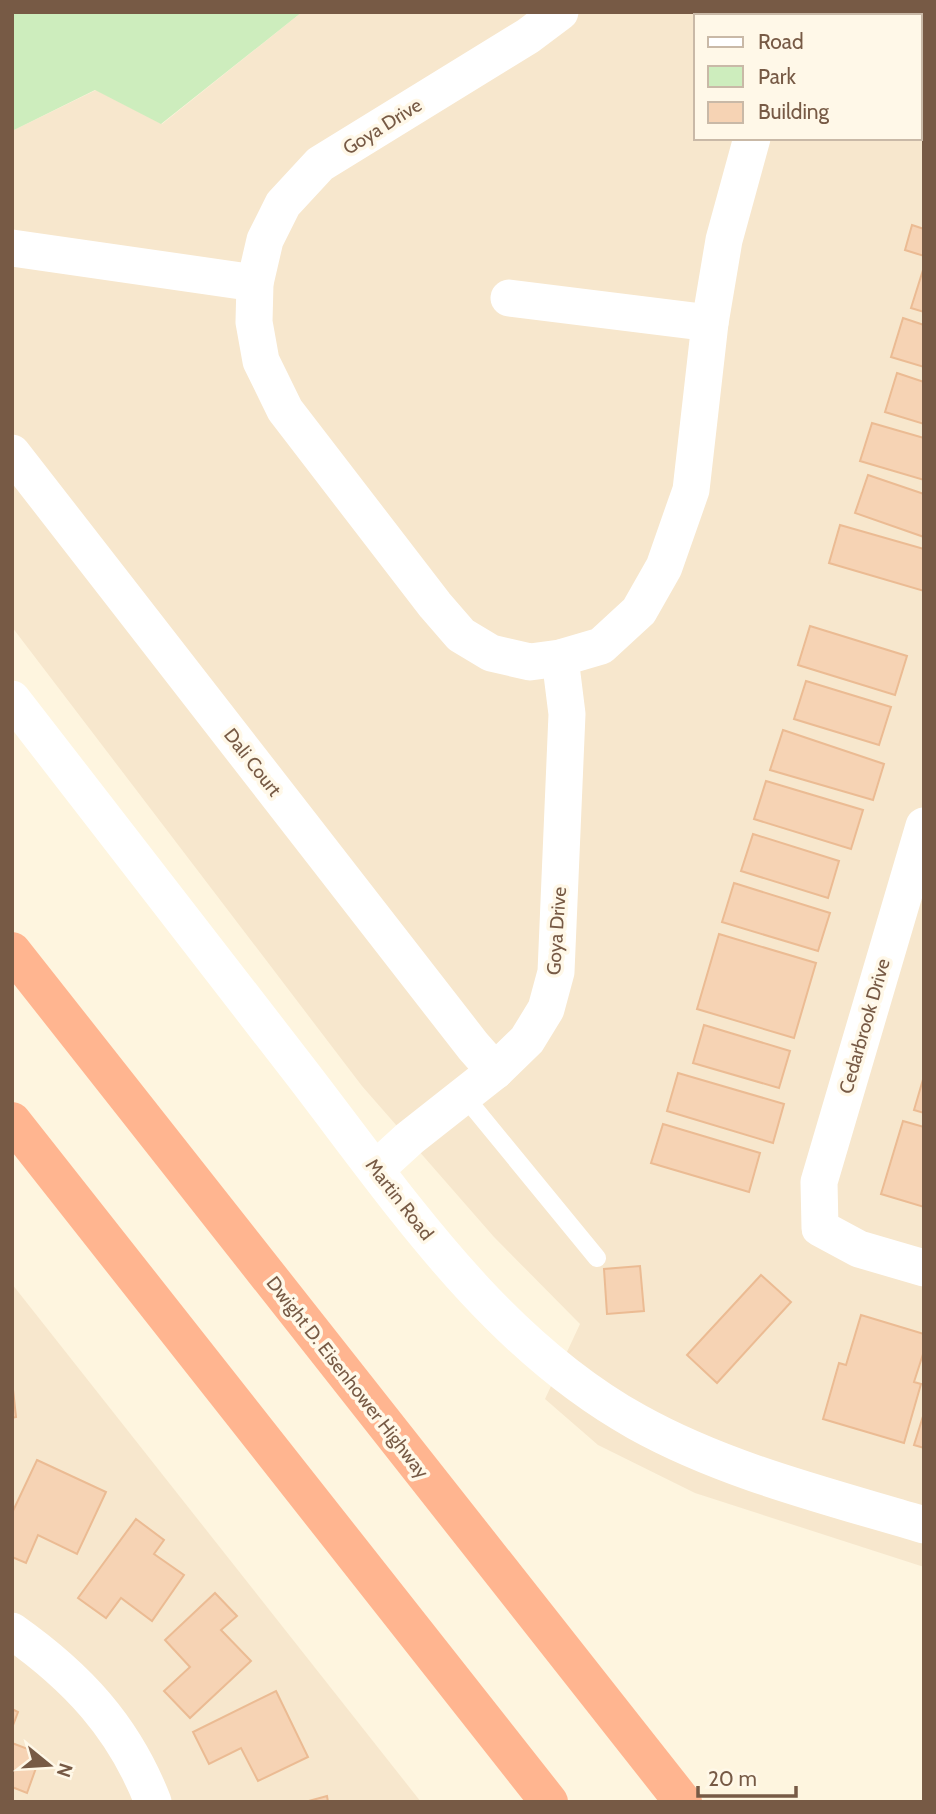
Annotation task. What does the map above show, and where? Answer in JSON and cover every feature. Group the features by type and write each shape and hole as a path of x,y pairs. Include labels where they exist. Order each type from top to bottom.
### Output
{"highway":[{"name":"Dwight D. Eisenhower Highway","path":"12,951 683,1802"},
{"path":"12,1121 549,1802"}],"street":[{"name":"Goya Drive","path":"560,12 528,36 320,164 283,204 265,240 255,283 254,322 261,360 285,410 435,605 461,635 491,653 530,662 560,659 601,646 639,611 664,567 691,490 710,323 724,240 751,140"},
{"path":"12,248 255,283"},
{"path":"509,298 710,323"},
{"name":"Dali Court","path":"12,453 472,1046 495,1072"},
{"name":"Goya Drive","path":"376,1170 410,1138 495,1072 527,1040 546,1009 556,972 567,714 560,659"},
{"name":"Martin Road","path":"12,699 376,1170 457,1271 510,1327 566,1375 636,1422 710,1456 788,1484 924,1525"},
{"name":"Cedarbrook Drive","path":"922,839 819,1182 820,1228 859,1249 924,1268"},
{"path":"12,1630 76,1681 107,1719 144,1779 153,1802"}],"lane":[{"path":"465,1097 597,1258"}],"shaded area":[{"path":"302,12 924,12 924,1567 695,1493 598,1445 545,1399 580,1324 494,1237 362,1086 12,627 12,131 96,90 162,124"},
{"path":"12,1284 421,1802 12,1802"}],"green space":[{"path":"12,12 302,12 161,124 95,90 12,131"}],"building":[{"path":"912,225 924,229 924,256 905,250"},
{"path":"924,270 924,312 911,308"},
{"path":"903,318 924,325 924,367 891,357"},
{"path":"897,373 924,382 924,424 885,412"},
{"path":"872,423 924,438 924,480 860,461"},
{"path":"868,475 924,494 924,537 855,513"},
{"path":"840,525 924,549 924,591 829,563"},
{"path":"810,626 907,656 895,695 798,665"},
{"path":"806,681 891,707 879,745 794,719"},
{"path":"783,730 884,764 873,800 770,770"},
{"path":"766,781 863,810 851,849 754,819"},
{"path":"753,834 839,861 828,898 741,871"},
{"path":"734,883 830,913 818,951 722,922"},
{"path":"719,934 816,963 794,1038 697,1009"},
{"path":"704,1025 790,1051 779,1088 693,1063"},
{"path":"678,1073 784,1104 773,1143 667,1111"},
{"path":"924,1076 924,1113 914,1110"},
{"path":"903,1121 924,1127 924,1207 881,1194"},
{"path":"663,1124 760,1153 749,1192 651,1163"},
{"path":"640,1266 644,1311 607,1314 604,1269"},
{"path":"761,1275 791,1302 717,1383 687,1355"},
{"path":"861,1315 924,1334 924,1351 914,1382 921,1384 904,1443 823,1419 839,1363 846,1365"},
{"path":"12,1380 16,1417 12,1418"},
{"path":"924,1413 924,1448 914,1445"},
{"path":"37,1460 106,1492 77,1554 38,1535 26,1563 12,1557 12,1513"},
{"path":"136,1519 164,1540 154,1554 184,1575 152,1621 121,1598 106,1618 78,1598"},
{"path":"215,1593 237,1616 221,1630 251,1661 190,1718 164,1691 190,1667 165,1640"},
{"path":"276,1691 308,1757 258,1781 241,1748 209,1764 193,1732"},
{"path":"12,1709 18,1712 12,1728"},
{"path":"12,1743 41,1754 27,1793 12,1787"},
{"path":"327,1796 328,1802 305,1802"}]}
